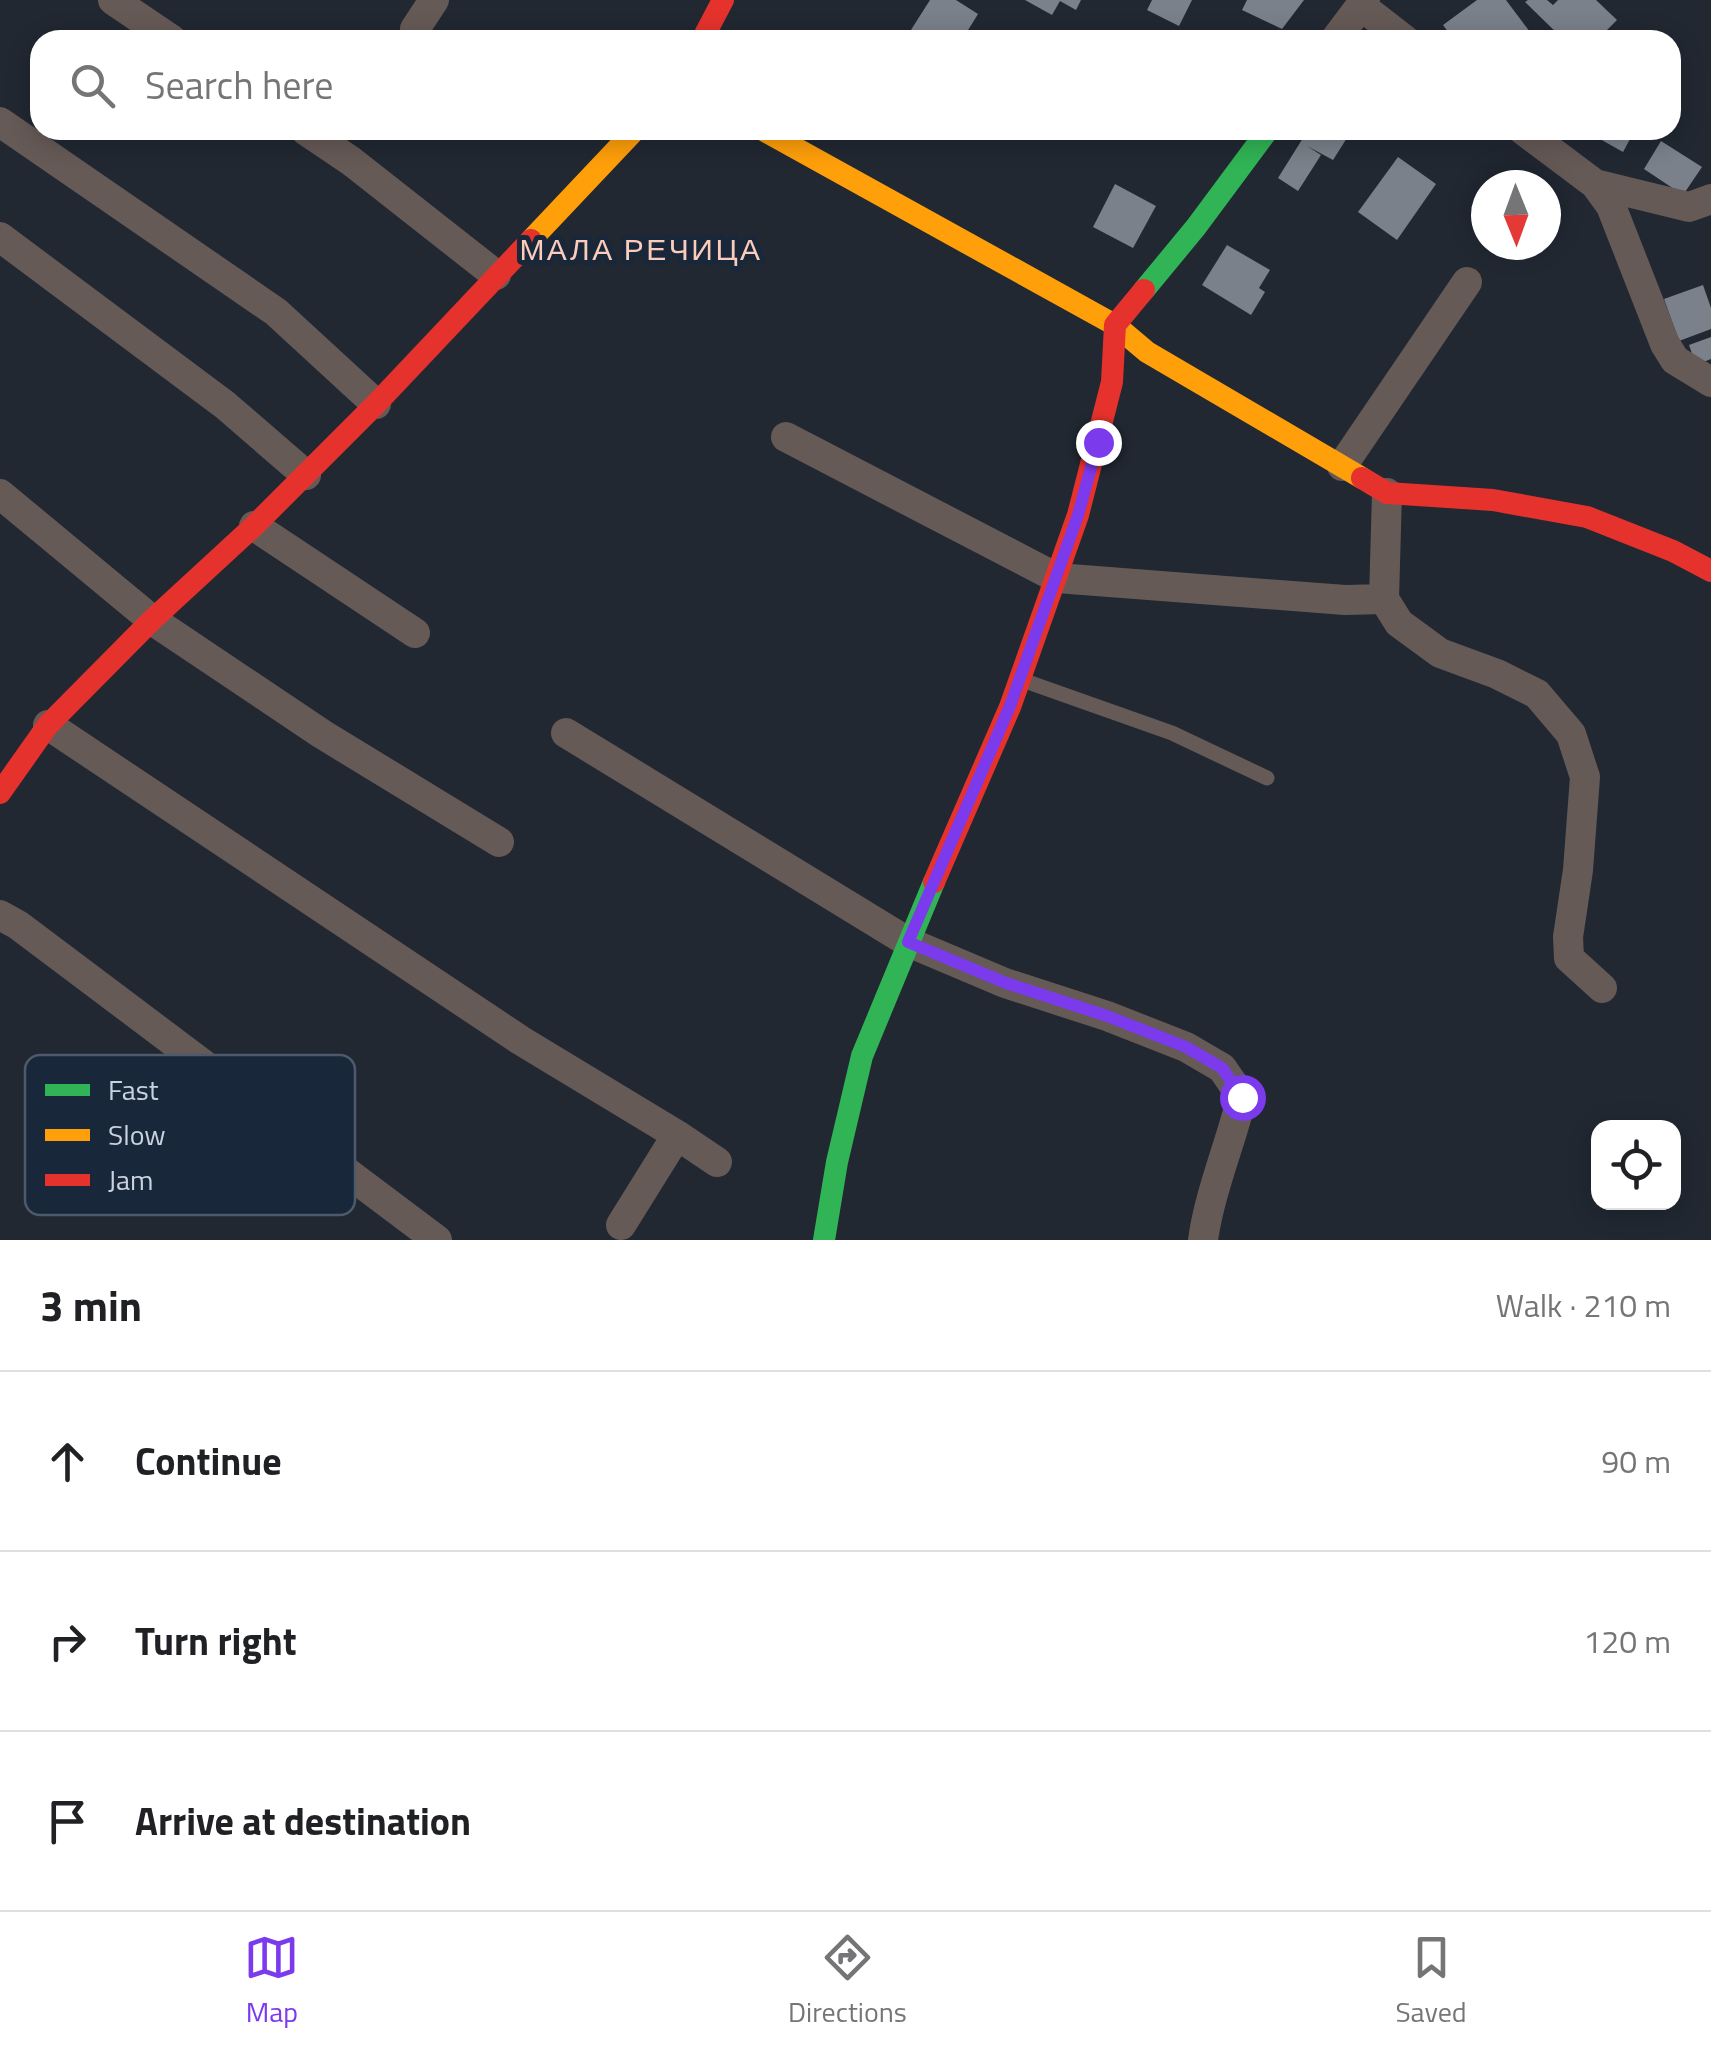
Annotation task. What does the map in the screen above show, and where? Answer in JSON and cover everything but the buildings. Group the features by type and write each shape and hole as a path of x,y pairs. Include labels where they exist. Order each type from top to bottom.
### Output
{"street":[{"path":"113,0 157,30"},
{"path":"415,28 434,0"},
{"path":"707,30 723,0"},
{"path":"1343,30 1363,3 1394,30"},
{"path":"0,122 276,312 376,404"},
{"path":"319,140 496,275"},
{"path":"0,792 48,725 376,404 625,140"},
{"path":"781,140 1116,325 1146,352 1387,492 1493,500 1587,517 1673,551 1711,572"},
{"path":"827,1239 836,1162 862,1056 1020,680 1057,578 1078,515 1112,382 1116,325 1261,140"},
{"path":"1536,140 1595,184 1611,206 1674,360 1711,382"},
{"path":"1595,184 1689,206 1711,199"},
{"path":"0,237 225,404 306,474"},
{"path":"1342,466 1467,282"},
{"path":"786,438 1057,578 1345,600 1384,599"},
{"path":"1387,492 1384,599 1399,623 1440,653 1538,694 1572,734 1585,777 1569,958 1602,988"},
{"path":"0,494 152,620 322,734 499,842"},
{"path":"254,526 415,633"},
{"path":"48,725 520,1040 716,1162"},
{"path":"566,732 908,942 1006,983 1186,1047 1222,1068 1242,1097 1208,1206 1203,1240"},
{"path":"0,915 191,1055"},
{"path":"621,1224 678,1135"},
{"path":"355,1178 437,1240"}],"lane":[{"path":"1020,680 1172,734 1267,778"}],"traffic: fast":[{"path":"1144,290 1261,140"},
{"path":"824,1240 837,1162 862,1056 934,882"}],"traffic: slow":[{"path":"531,240 626,140"},
{"path":"781,140 1115,325 1147,352 1362,478"}],"traffic: jam":[{"path":"707,30 723,0"},
{"path":"0,793 48,725 376,404 531,240"},
{"path":"934,882 1010,707 1078,515 1112,382 1115,325 1144,290"},
{"path":"1362,478 1387,493 1493,500 1587,517 1673,551 1711,571"}],"district":[{"name":"МАЛА РЕЧИЦА","path":"641,250"}],"route":[{"path":"1098,442 1057,578 1010,706 908,942 1006,983 1186,1047 1222,1068 1242,1097"}]}
